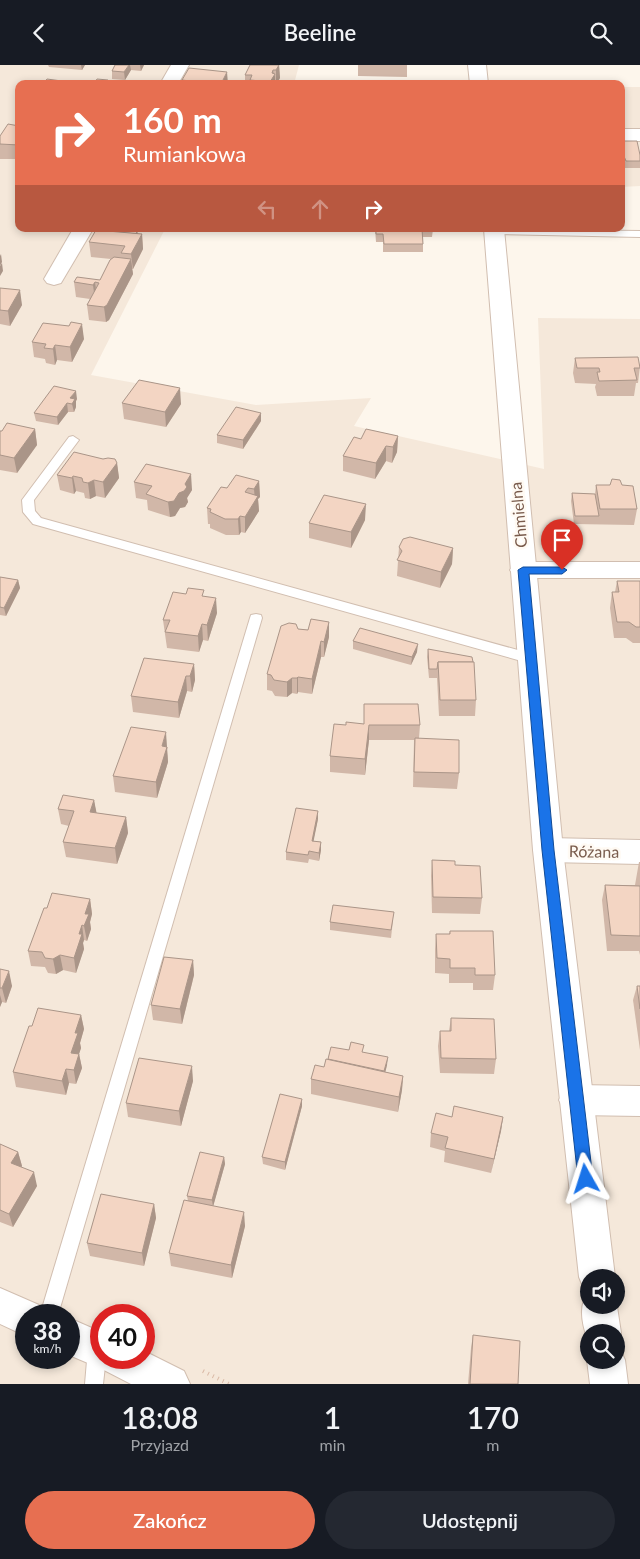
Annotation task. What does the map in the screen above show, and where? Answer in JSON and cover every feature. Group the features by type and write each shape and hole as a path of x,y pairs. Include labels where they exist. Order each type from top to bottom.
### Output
{"street":[{"path":"171,80 180,65"},
{"path":"477,65 479,80"},
{"path":"625,135 640,135"},
{"path":"54,279 81,232"},
{"name":"Chmielna","path":"494,232 548,850 596,1269"},
{"path":"523,570 640,570"},
{"name":"Różana","path":"548,850 640,852"},
{"path":"576,1100 640,1101"},
{"path":"0,1306 15,1313"},
{"path":"140,1369 171,1384"},
{"path":"607,1369 609,1384"}],"lane":[{"path":"567,232 640,234"},
{"path":"73,440 28,500 28,512 37,521 532,659"},
{"path":"52,1304 256,618"},
{"path":"94,1384 95,1369"}],"shaded area":[{"path":"0,65 299,65 295,80 15,80 15,232 163,232 91,375 256,405 371,398 354,426 544,469 538,318 640,319 640,1384 0,1384"},
{"path":"625,87 640,87 640,186 625,187"}],"building":[{"path":"115,65 129,65 124,72 112,71"},
{"path":"250,65 279,65 276,70 273,70 272,73 275,74 271,80 250,80 252,75 245,75"},
{"path":"189,68 227,72 223,80 182,80"},
{"path":"8,124 15,125 15,145 0,144 0,136"},
{"path":"625,141 637,141 640,161 626,161"},
{"path":"95,232 142,234 131,254 121,253 125,246 89,242"},
{"path":"118,232 137,232 136,234"},
{"path":"376,232 422,232 423,244 384,244 383,234 376,234"},
{"path":"114,257 131,259 107,305 104,307 87,305 99,283 95,282 93,285 74,282 77,277 100,280 110,260"},
{"path":"0,288 20,290 8,311 0,310"},
{"path":"71,322 82,324 70,347 55,345 53,349 44,348 46,344 32,342 43,323 69,326"},
{"path":"638,357 640,368 634,368 637,380 599,381 597,372 600,372 599,368 577,368 575,358"},
{"path":"139,380 180,388 165,412 122,403"},
{"path":"54,386 76,391 70,398 75,399 72,404 67,403 57,417 34,413"},
{"path":"236,407 261,413 243,440 217,435"},
{"path":"7,423 35,429 14,458 0,455 0,431 2,431"},
{"path":"366,429 398,436 393,447 386,446 376,463 343,456 354,437 361,439"},
{"path":"74,452 103,459 115,459 117,463 103,482 94,480 88,483 83,482 82,478 57,475"},
{"path":"146,464 191,474 185,484 187,487 179,493 174,501 168,502 146,494 152,486 134,482"},
{"path":"236,475 259,481 254,489 248,488 245,492 258,496 245,517 225,519 210,512 211,509 207,508 221,487 227,488"},
{"path":"612,479 620,480 622,485 633,486 637,509 600,509 596,485 610,485"},
{"path":"572,493 595,494 599,516 575,516"},
{"path":"324,495 366,504 351,532 309,523"},
{"path":"410,537 453,548 441,572 397,560 402,551 399,547 403,539"},
{"path":"0,577 18,580 4,608 0,607"},
{"path":"617,581 640,581 640,627 636,627 629,622 617,622 612,592 619,592"},
{"path":"188,588 204,590 202,596 216,598 207,625 202,624 198,636 165,632 170,620 163,620 173,592 186,594"},
{"path":"311,619 329,622 324,642 321,641 312,679 298,677 292,678 287,682 274,680 271,675 267,674 281,626 289,623 296,624 298,629 308,630"},
{"path":"360,628 418,644 412,657 353,641"},
{"path":"428,649 472,657 473,662 438,662 437,669 429,669"},
{"path":"144,658 194,664 190,676 186,676 178,702 131,696"},
{"path":"438,662 474,662 476,700 440,700"},
{"path":"364,704 418,704 420,725 369,725 365,759 330,756 334,724 346,725 346,722 364,724"},
{"path":"131,727 166,732 162,746 167,747 156,782 113,776"},
{"path":"415,738 459,740 459,773 414,772"},
{"path":"63,795 94,800 90,812 126,817 115,848 63,842 74,811 58,809"},
{"path":"296,808 318,811 312,841 321,842 319,853 309,851 308,855 286,852"},
{"path":"432,860 455,861 455,865 480,866 482,898 433,897"},
{"path":"605,885 640,886 640,936 611,935"},
{"path":"52,893 90,899 85,914 89,914 84,926 82,925 79,934 82,934 74,958 60,955 53,959 45,958 42,952 28,951 44,908 47,908"},
{"path":"333,905 394,912 391,930 330,922"},
{"path":"450,931 493,931 495,975 475,975 475,968 450,968 450,959 437,958 436,934 450,934"},
{"path":"164,957 193,960 180,1009 151,1005"},
{"path":"0,969 9,971 2,988 0,988"},
{"path":"637,986 640,986 640,1009"},
{"path":"38,1008 81,1015 75,1033 78,1033 71,1053 79,1054 74,1070 66,1069 62,1081 13,1072 29,1026 32,1026"},
{"path":"451,1018 494,1019 496,1059 441,1058 440,1031 451,1031"},
{"path":"351,1042 364,1045 362,1052 388,1057 384,1071 328,1059 331,1047 349,1050"},
{"path":"139,1058 192,1066 179,1111 126,1103"},
{"path":"326,1059 403,1076 399,1097 311,1079 315,1065 324,1067"},
{"path":"280,1094 302,1099 285,1162 262,1157"},
{"path":"454,1106 503,1117 494,1159 445,1148 448,1137 431,1133 436,1113 452,1117"},
{"path":"0,1144 18,1152 11,1163 34,1172 9,1214 0,1210"},
{"path":"200,1152 224,1157 212,1200 187,1196"},
{"path":"101,1194 154,1204 142,1253 87,1243"},
{"path":"184,1200 244,1212 231,1265 169,1253"},
{"path":"473,1335 520,1341 518,1384 470,1384"}],"route":[{"path":"562,570 523,570 548,850 586,1179"}]}
